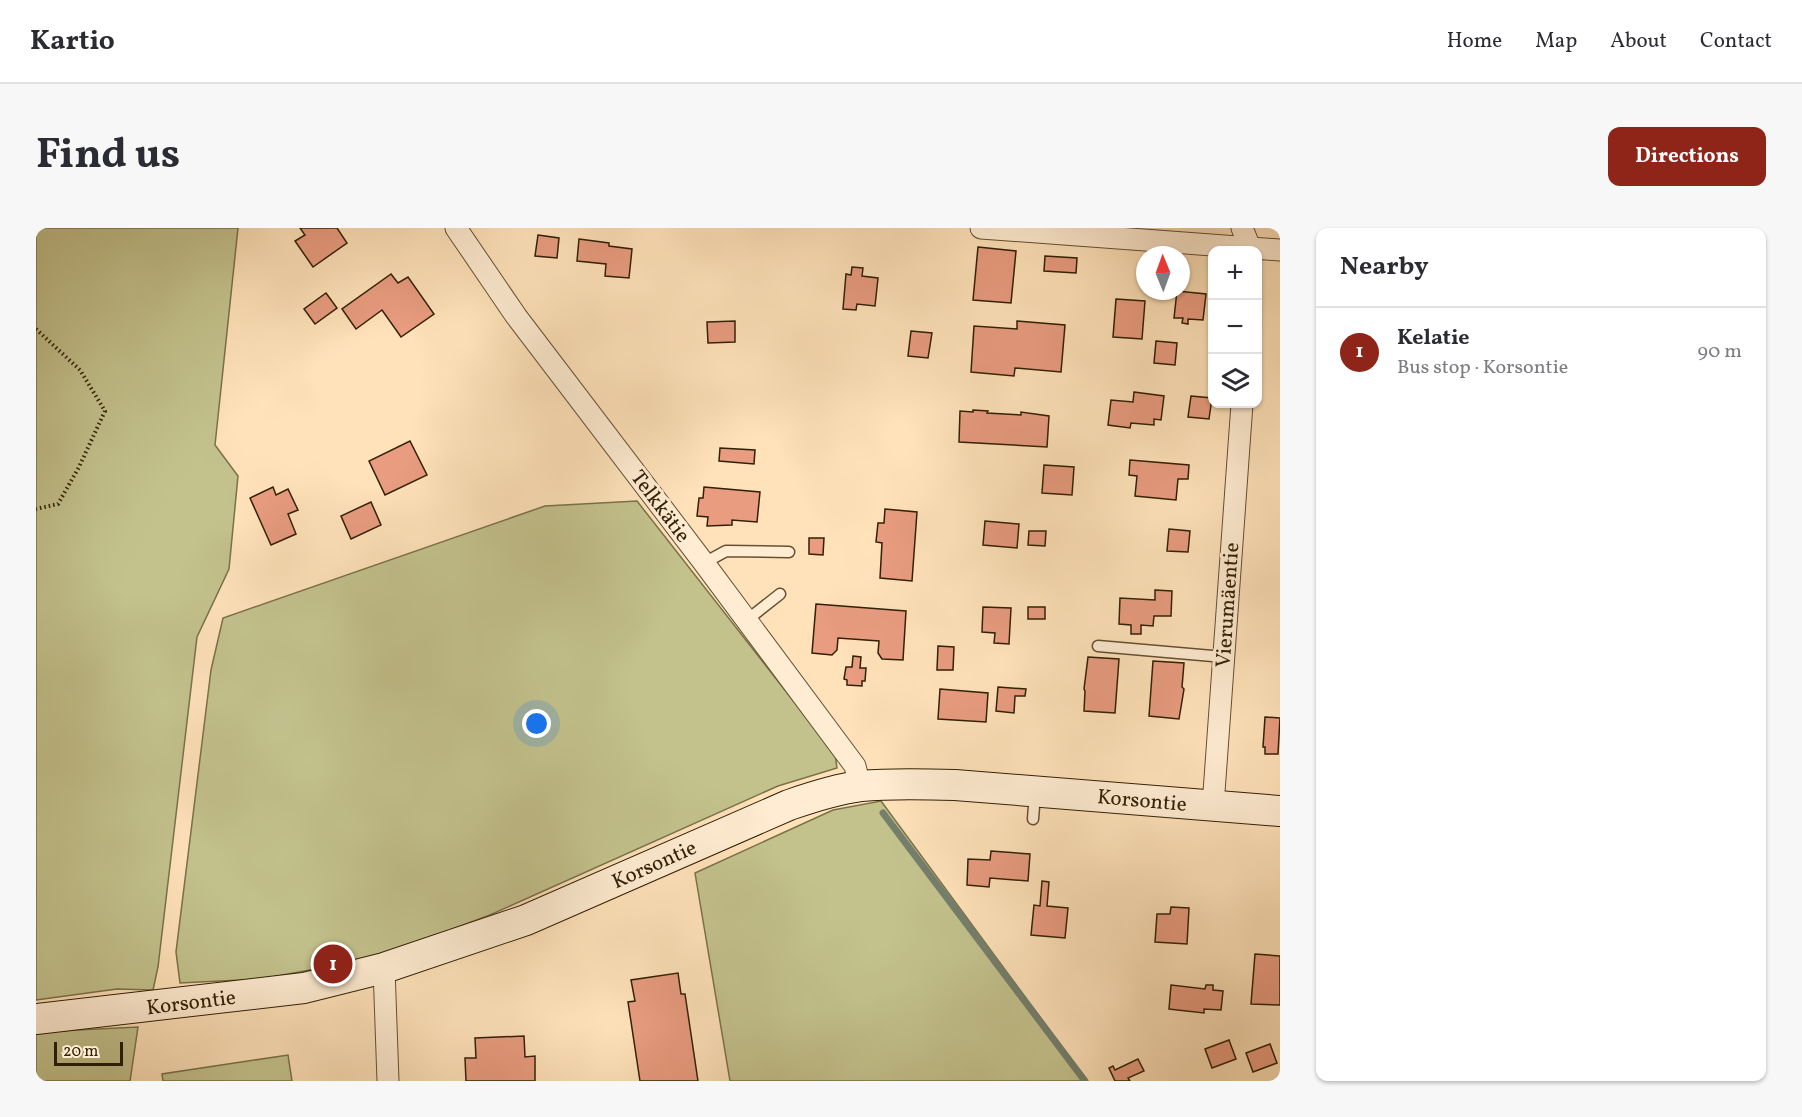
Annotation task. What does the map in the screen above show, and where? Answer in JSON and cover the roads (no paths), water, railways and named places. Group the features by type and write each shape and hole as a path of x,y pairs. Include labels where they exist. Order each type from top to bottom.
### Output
{"main road":[{"name":"Korsontie","path":"36,1019 304,988 384,968 526,920 789,805 860,786 916,784 1035,790 1280,811"}],"street":[{"name":"Telkkätie","path":"456,228 516,316 855,766 860,786"},
{"path":"981,228 1212,246"},
{"path":"1242,228 1250,246"},
{"path":"1262,249 1280,250"},
{"name":"Vierumäentie","path":"1213,806 1242,408"},
{"path":"384,968 388,1081"}],"lane":[{"path":"704,563 726,551 789,552"},
{"path":"747,620 780,594"},
{"path":"1098,646 1224,657"},
{"path":"1034,819 1035,790"}],"waterway":[{"path":"883,813 1085,1081"}],"place":[{"name":"Kelatie","path":"333,964"}]}
